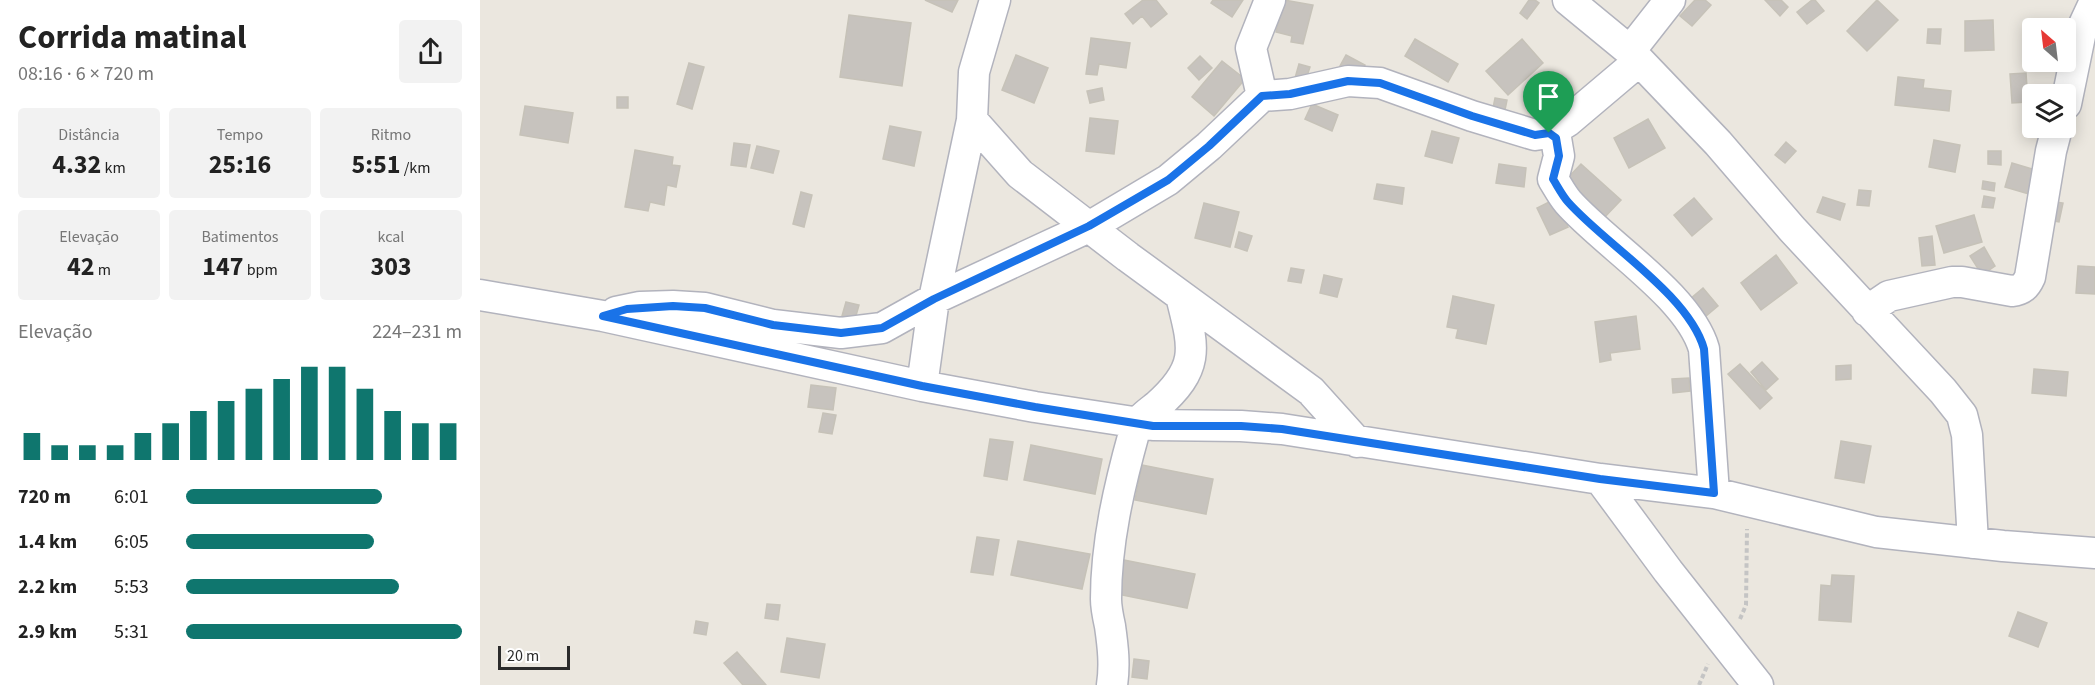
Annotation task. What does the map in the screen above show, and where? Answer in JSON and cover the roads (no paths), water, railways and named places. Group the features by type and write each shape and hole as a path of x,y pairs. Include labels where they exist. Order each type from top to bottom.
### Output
{"street":[{"path":"922,386 934,299 972,120 974,72 995,0"},
{"path":"1262,96 1251,48 1270,0"},
{"path":"1568,0 1635,56 1718,143 1792,229 1943,391 1962,415 1967,435 1973,543"},
{"path":"603,316 627,309 673,306 705,308 773,325 841,333 882,328 934,299 1089,226 1168,180 1209,146 1262,96 1290,94 1348,81 1380,83 1472,116 1535,135 1549,133 1568,121 1635,56 1671,0"},
{"path":"2070,84 2081,31 2095,1"},
{"path":"972,120 1020,174 1311,391 1357,442"},
{"path":"1549,133 1556,138 1559,156 1553,179 1568,201 1652,279 1684,313 1700,337 1704,349 1714,493"},
{"path":"1867,311 1889,296 1952,282 2013,291 2026,286 2030,277 2054,138"},
{"path":"480,295 603,316 922,386 1153,426 1241,426 1282,429 1600,479 1714,493 1876,532 2083,552 2095,573"},
{"path":"1112,685 1115,666 1106,602 1107,562 1119,487 1136,423 1164,399 1183,377 1191,357 1192,340 1181,296"},
{"path":"1600,479 1668,571 1758,685"}]}
